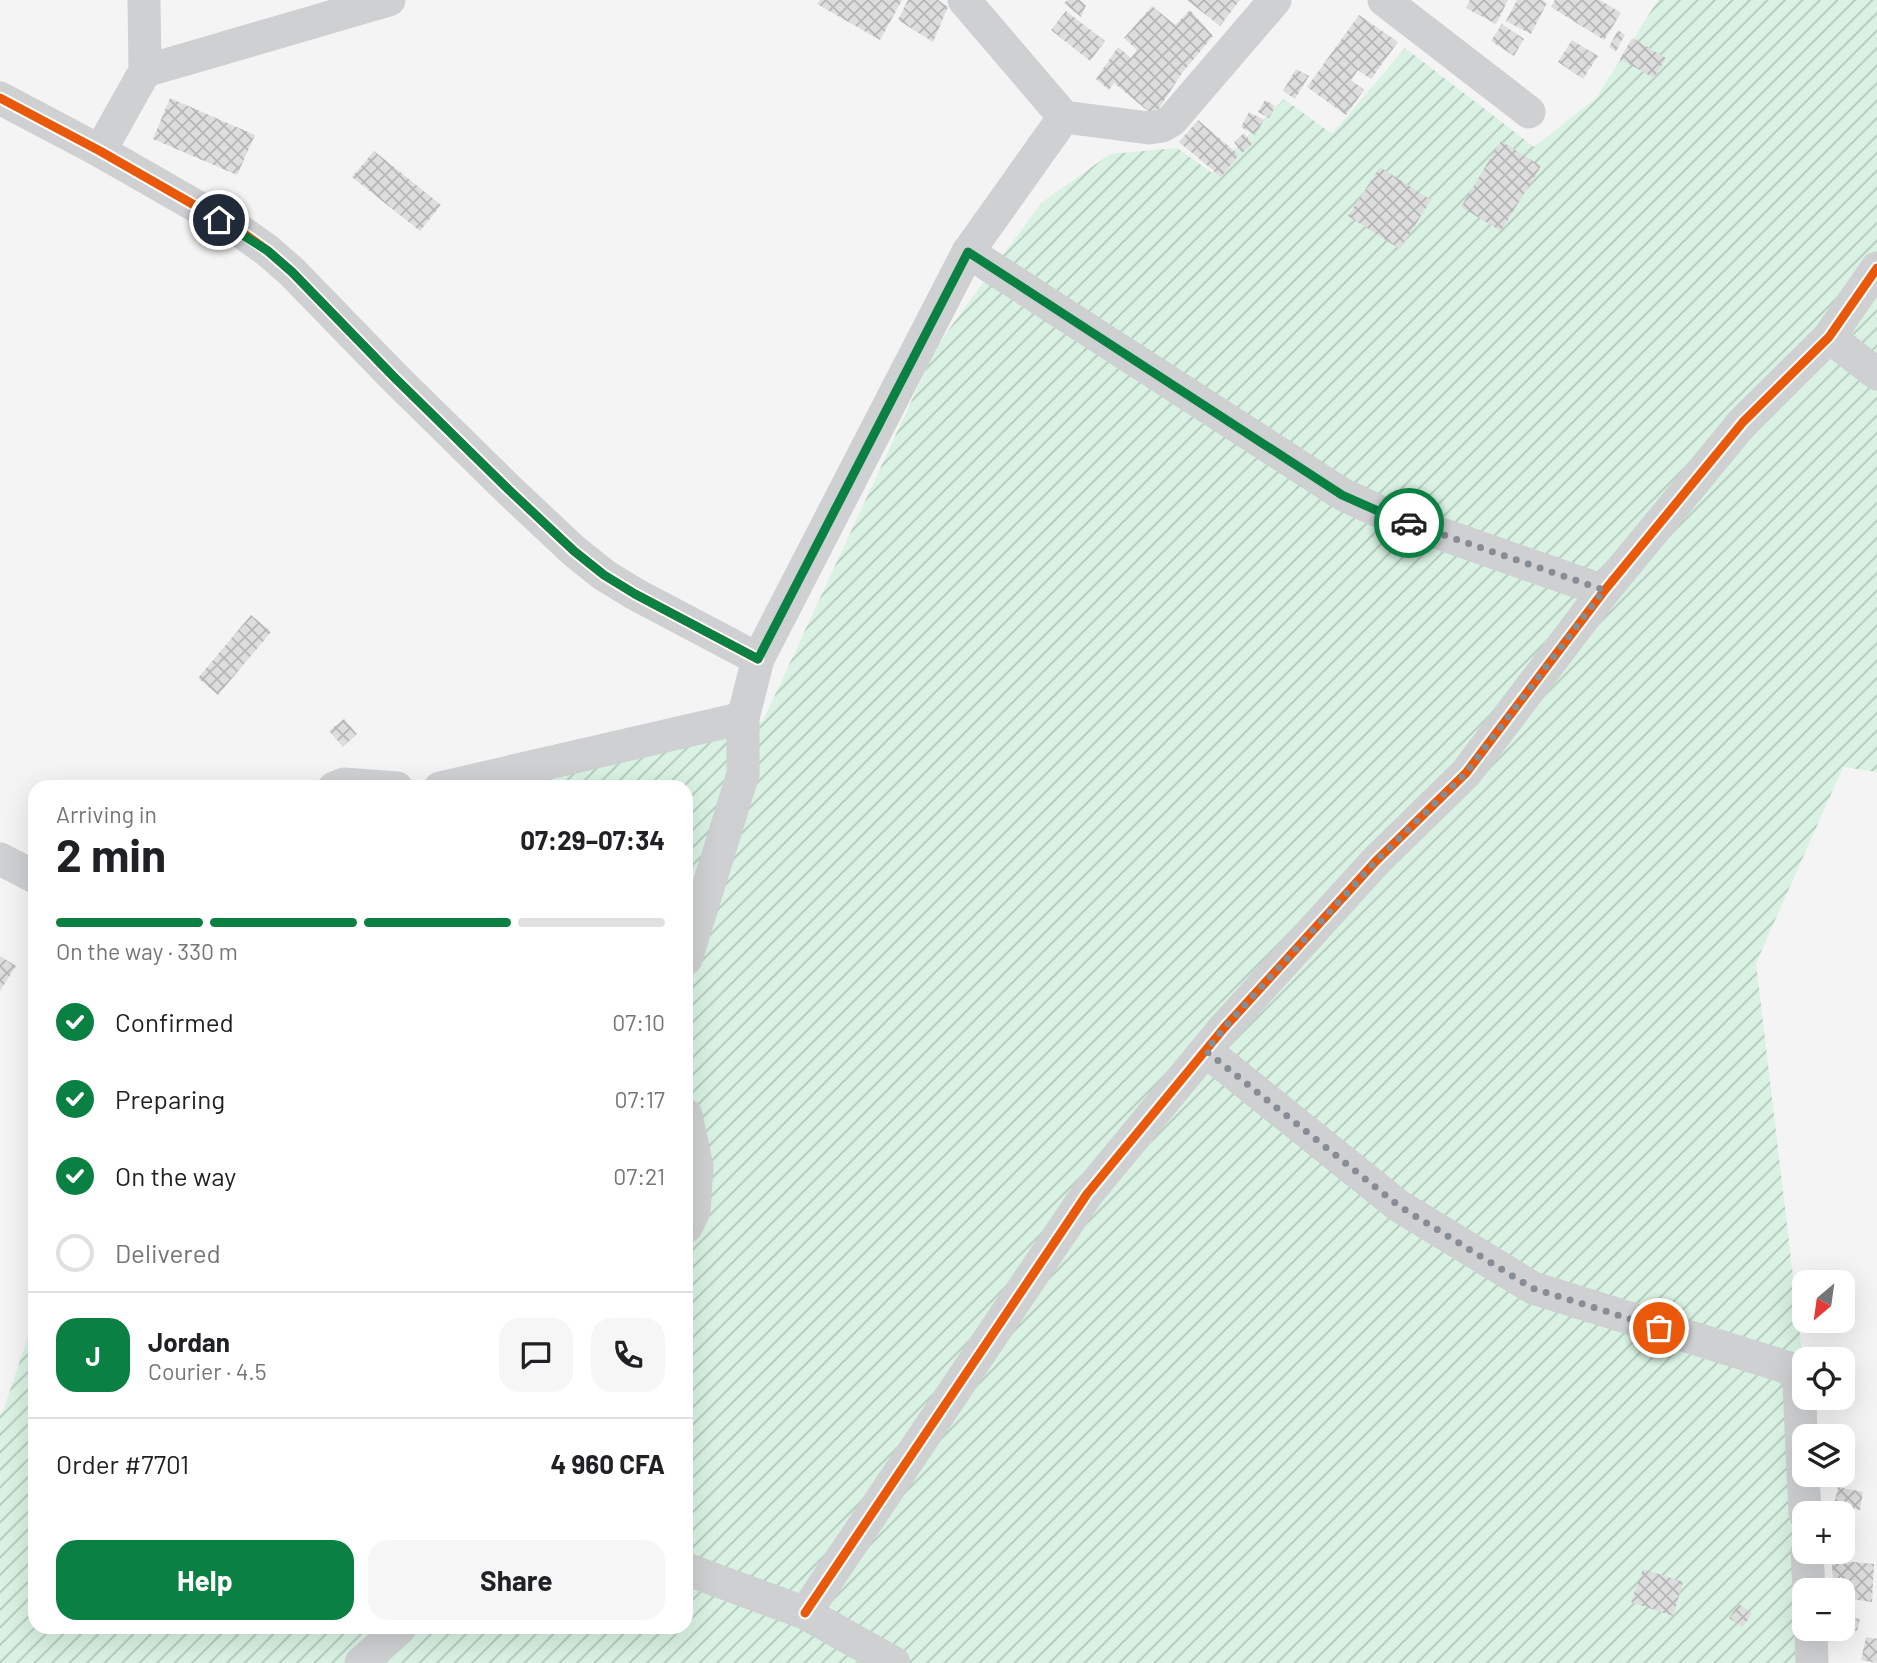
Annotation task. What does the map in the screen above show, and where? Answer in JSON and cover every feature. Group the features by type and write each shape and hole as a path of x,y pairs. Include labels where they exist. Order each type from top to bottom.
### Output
{"street":[{"path":"100,151 145,71 144,0"},
{"path":"145,71 389,0"},
{"path":"964,0 1064,117 1149,128 1162,126 1172,120 1275,0"},
{"path":"1384,0 1529,112"},
{"path":"0,98 100,151 243,233 268,251 574,551 604,575 635,594 758,659"},
{"path":"693,937 743,774 743,719 758,659 968,252 1064,117"},
{"path":"968,252 1342,495 1387,515 1604,590"},
{"path":"805,1614 1087,1194 1224,1028 1376,861 1466,773 1604,590 1743,422 1829,337 1877,268"},
{"path":"1829,337 1877,374"},
{"path":"475,780 743,719"},
{"path":"0,859 28,873"},
{"path":"1206,1051 1399,1206 1532,1288 1786,1367 1793,1372 1799,1384 1804,1501"},
{"path":"693,1148 697,1167 693,1213"},
{"path":"693,1572 805,1614 894,1663"},
{"path":"361,1663 393,1634"},
{"path":"1811,1641 1812,1663"}],"green space":[{"path":"1658,0 1877,0 1877,772 1843,767 1756,963 1792,1270 1792,1334 1800,1334 1801,1347 1792,1347 1792,1410 1803,1410 1803,1424 1792,1424 1792,1487 1802,1487 1801,1501 1792,1501 1792,1564 1800,1564 1800,1578 1792,1578 1792,1641 1798,1641 1798,1663 0,1663 0,1414 28,1337 28,1634 693,1634 693,780 546,780 763,721 937,346 1041,203 1110,154 1177,148 1212,173 1284,99 1332,134 1405,48 1534,147 1596,98"}],"building":[{"path":"820,0 902,0 880,40 817,4"},
{"path":"908,0 938,0 948,7 933,42 898,20"},
{"path":"1068,0 1080,0 1086,5 1081,17 1064,3"},
{"path":"1187,0 1240,0 1220,26"},
{"path":"1470,0 1508,0 1496,24 1466,8"},
{"path":"1517,0 1542,0 1547,3 1531,34 1506,21"},
{"path":"1555,0 1600,0 1621,13 1604,40 1551,7"},
{"path":"1152,6 1175,25 1190,10 1213,36 1182,73 1154,116 1114,83 1109,90 1096,79 1118,47 1131,58 1137,50 1124,38"},
{"path":"1066,11 1105,41 1090,61 1051,30"},
{"path":"1359,15 1398,42 1371,79 1358,70 1351,80 1364,90 1346,115 1307,87"},
{"path":"1502,24 1524,39 1514,56 1491,41"},
{"path":"1618,30 1625,35 1616,51 1609,47"},
{"path":"1632,38 1666,58 1654,78 1620,59"},
{"path":"1572,40 1598,56 1583,79 1558,62"},
{"path":"1296,69 1309,76 1295,99 1283,91"},
{"path":"170,98 255,135 237,175 153,139"},
{"path":"1265,100 1275,106 1269,118 1258,112"},
{"path":"1249,112 1264,120 1255,135 1241,127"},
{"path":"1198,120 1239,155 1221,177 1179,142"},
{"path":"1244,133 1252,144 1242,153 1234,142"},
{"path":"1501,141 1541,166 1501,231 1461,207"},
{"path":"374,151 441,205 420,231 352,177"},
{"path":"1380,167 1431,200 1400,249 1348,216"},
{"path":"251,615 271,632 218,695 198,678"},
{"path":"344,719 357,734 343,747 329,731"},
{"path":"0,956 16,966 0,991"},
{"path":"1838,1487 1863,1492 1860,1510 1855,1509 1855,1501 1835,1501"},
{"path":"1832,1564 1874,1564 1872,1602 1855,1600 1855,1578 1833,1578"},
{"path":"1643,1569 1683,1582 1673,1616 1631,1602"},
{"path":"1739,1604 1752,1613 1743,1627 1729,1618"},
{"path":"1855,1618 1860,1619 1855,1631"},
{"path":"1866,1637 1877,1639 1877,1663 1861,1660"}],"cycle path":[{"path":"0,98 100,151 243,233 268,251 574,551 604,575 635,594 758,659"},
{"path":"805,1613 1087,1194 1224,1028 1376,861 1466,773 1604,591 1743,422 1829,337 1877,268"}],"way so far":[{"path":"1409,523 1604,590 1466,773 1376,861 1206,1051 1399,1206 1532,1288 1659,1328"}],"route":[{"path":"219,220 243,233 292,272 394,377 574,551 604,575 635,594 758,659 968,252 1342,495 1409,523"}]}
